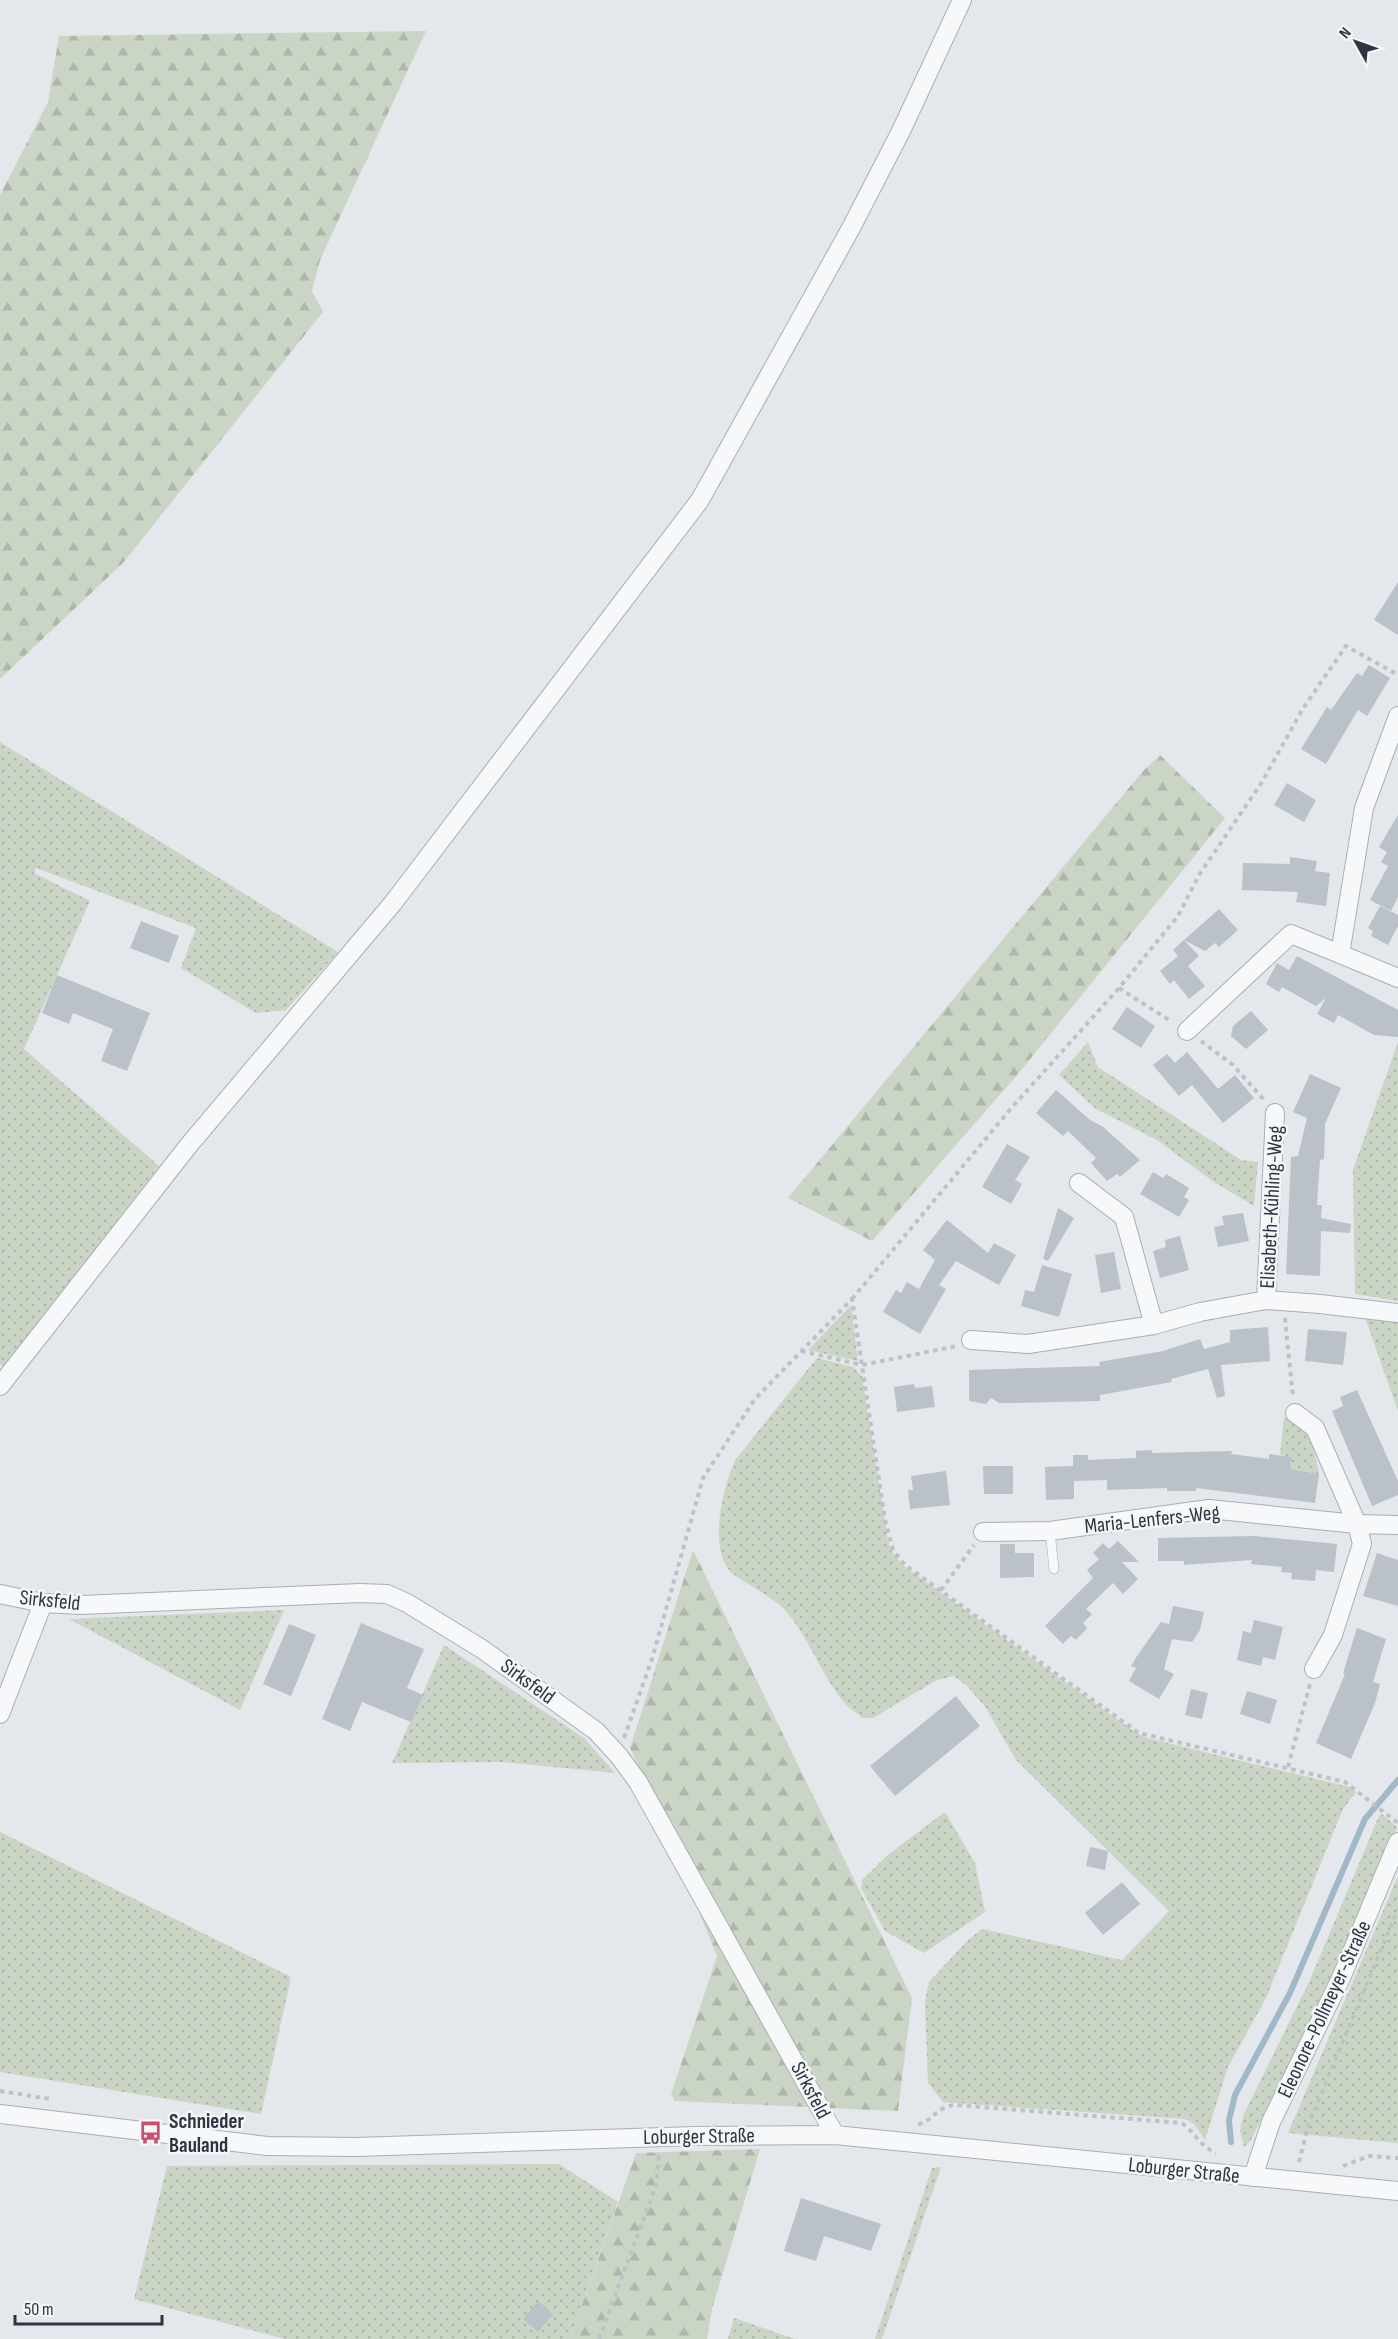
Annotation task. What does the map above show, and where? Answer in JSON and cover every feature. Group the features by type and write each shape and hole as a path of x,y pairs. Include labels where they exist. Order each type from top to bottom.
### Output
{"street":[{"path":"0,1386 189,1145 393,903 700,500 851,228 902,131 962,0"},
{"path":"1340,954 1364,808 1398,716"},
{"path":"1187,1031 1291,934 1398,978"},
{"name":"Elisabeth-Kühling-Weg","path":"1266,1300 1275,1113"},
{"path":"1080,1182 1124,1217 1154,1325"},
{"name":"Elisabeth-Kühling-Weg","path":"971,1340 1029,1344 1154,1325 1200,1312 1266,1300 1394,1313"},
{"path":"1295,1413 1315,1428 1357,1524 1362,1544 1332,1635 1314,1669"},
{"name":"Maria-Lenfers-Weg","path":"983,1532 1050,1531 1209,1509 1357,1524 1398,1525"},
{"name":"Sirksfeld","path":"0,1594 43,1603 81,1605 334,1592 387,1594 428,1613 596,1731 619,1756 638,1782 835,2134"},
{"path":"0,1714 43,1603"},
{"name":"Eleonore-Pollmeyer-Straße","path":"1253,2177 1271,2122 1341,1978 1398,1842"},
{"name":"Loburger Straße","path":"0,2114 267,2146 356,2147 653,2137 835,2134 1398,2191"}],"lane":[{"path":"1050,1531 1054,1569"}],"path":[{"path":"619,1756 652,1659 688,1523 703,1479 755,1399 852,1299 1014,1105 1119,988 1178,916 1199,875 1262,782 1302,710 1346,646 1398,675"},
{"path":"1119,988 1187,1031 1233,1065 1275,1113"},
{"path":"852,1299 885,1520 893,1550 905,1565 1139,1733 1336,1779 1358,1789 1398,1823"},
{"path":"1266,1300 1286,1318 1295,1413"},
{"path":"801,1351 862,1365 947,1350 971,1340"},
{"path":"941,1590 983,1532"},
{"path":"1288,1767 1314,1669"},
{"path":"1299,2162 1309,2123 1398,1909"},
{"path":"599,2339 656,2185 660,2158 653,2137"}],"green space":[{"path":"426,31 320,260 312,291 323,312 123,563 0,679 0,195 48,102 59,36"},
{"path":"0,742 338,952 286,1010 256,1013 181,968 196,928 36,868 34,873 90,901 24,1049 159,1166 5,1368 0,1364"},
{"path":"1160,755 1225,818 1018,1074 872,1241 788,1198 1143,771"},
{"path":"1088,1042 1098,1067 1241,1160 1258,1162 1254,1206 1214,1182 1157,1140 1096,1109 1059,1075"},
{"path":"1398,1042 1398,1301 1355,1294 1353,1170"},
{"path":"851,1305 858,1361 808,1350"},
{"path":"1364,1315 1398,1320 1398,1411"},
{"path":"817,1358 853,1367 862,1376 888,1541 892,1552 904,1566 1135,1732 1147,1738 1350,1787 1356,1792 1343,1809 1266,1998 1228,2067 1205,2140 1194,2124 1185,2119 943,2102 928,2083 925,2001 929,1982 969,1939 982,1929 1122,1960 1169,1911 1016,1760 986,1708 967,1686 954,1676 937,1680 873,1718 862,1718 841,1699 800,1630 785,1610 732,1573 724,1563 720,1550 720,1518 722,1501 731,1470 736,1459"},
{"path":"1284,1417 1311,1435 1319,1474 1290,1469 1292,1457 1280,1455"},
{"path":"693,1550 912,1998 898,2111 675,2101 671,2094 717,1956 645,1779 630,1748"},
{"path":"284,1610 240,1710 69,1619"},
{"path":"444,1645 584,1738 615,1773 503,1762 392,1763"},
{"path":"945,1812 975,1863 985,1912 924,1953 885,1931 861,1888 862,1880 889,1854"},
{"path":"1382,1814 1397,1827 1327,1990 1251,2140 1244,2147 1240,2131 1243,2116 1310,1980 1379,1816"},
{"path":"0,1832 291,1977 261,2114 0,2072"},
{"path":"1398,1876 1398,2143 1288,2133"},
{"path":"760,2149 712,2309 707,2339 570,2339 636,2153"},
{"path":"559,2164 618,2202 570,2339 285,2339 134,2299 167,2166"},
{"path":"941,2167 882,2339 875,2339 932,2168"},
{"path":"734,2318 795,2339 728,2339"}],"building":[{"path":"1398,582 1398,635 1374,620"},
{"path":"1369,665 1390,678 1367,716 1358,710 1326,764 1301,749 1327,707 1331,710 1357,673 1362,676"},
{"path":"1287,783 1316,800 1304,822 1274,805"},
{"path":"1398,815 1398,897 1391,911 1370,900 1388,866 1381,862 1387,852 1379,847"},
{"path":"1290,857 1317,861 1315,871 1330,873 1326,906 1296,902 1298,892 1242,890 1243,863 1290,864"},
{"path":"1380,906 1398,915 1398,926 1388,945 1371,936 1373,931 1368,928"},
{"path":"1219,909 1238,930 1219,947 1215,943 1205,951 1184,940"},
{"path":"141,921 179,936 169,963 130,948"},
{"path":"1184,940 1199,956 1188,966 1205,986 1189,999 1174,980 1170,984 1160,971 1178,956 1173,950"},
{"path":"1297,956 1398,1010 1398,1037 1374,1035 1338,1015 1334,1023 1317,1014 1326,998 1316,1006 1282,987 1279,992 1266,984 1277,963 1289,970"},
{"path":"57,975 150,1013 127,1071 101,1061 113,1029 73,1013 69,1024 42,1013"},
{"path":"1127,1007 1155,1026 1141,1048 1112,1029"},
{"path":"1251,1011 1268,1030 1246,1049 1231,1036 1233,1026"},
{"path":"1187,1052 1218,1089 1235,1075 1254,1098 1223,1123 1192,1085 1179,1096 1153,1065 1167,1054 1175,1063"},
{"path":"1310,1074 1341,1088 1325,1124 1324,1159 1320,1160 1317,1205 1322,1205 1321,1218 1351,1224 1350,1233 1321,1231 1320,1276 1286,1274 1291,1157 1298,1156 1307,1118 1293,1112"},
{"path":"1056,1090 1140,1160 1120,1177 1117,1174 1107,1181 1091,1163 1096,1158 1068,1131 1063,1136 1036,1113"},
{"path":"1007,1144 1030,1157 1015,1180 1022,1184 1011,1204 982,1187"},
{"path":"1153,1172 1163,1178 1166,1174 1189,1188 1184,1197 1189,1200 1179,1217 1140,1194"},
{"path":"1058,1208 1074,1218 1048,1261 1043,1259"},
{"path":"1243,1213 1249,1241 1218,1247 1214,1227 1224,1225 1222,1216"},
{"path":"947,1220 988,1253 994,1243 1016,1255 999,1285 956,1261 939,1285 946,1289 920,1334 883,1312 896,1290 901,1293 907,1282 919,1289 935,1260 923,1250"},
{"path":"1180,1236 1189,1270 1160,1278 1153,1251 1166,1247 1165,1240"},
{"path":"1114,1252 1121,1289 1101,1293 1095,1255"},
{"path":"1042,1265 1072,1274 1059,1317 1021,1306 1025,1290 1034,1292"},
{"path":"1268,1327 1270,1361 1221,1365 1225,1396 1217,1398 1208,1369 1171,1379 1172,1382 1100,1395 1100,1401 999,1403 991,1398 986,1404 969,1401 969,1370 1100,1366 1099,1362 1163,1351 1200,1339 1204,1349 1230,1342 1230,1330"},
{"path":"1308,1329 1347,1332 1343,1365 1305,1361"},
{"path":"914,1384 915,1388 932,1386 935,1407 897,1412 894,1387"},
{"path":"1357,1390 1398,1481 1398,1495 1372,1506 1332,1411 1343,1406 1340,1397"},
{"path":"1152,1450 1152,1453 1232,1451 1231,1454 1269,1459 1269,1454 1292,1457 1290,1469 1319,1474 1315,1503 1196,1488 1196,1491 1167,1491 1167,1488 1107,1490 1107,1480 1074,1481 1074,1499 1046,1500 1045,1467 1073,1466 1073,1455 1088,1455 1088,1460 1136,1458 1136,1451"},
{"path":"983,1466 1013,1466 1013,1494 984,1494"},
{"path":"946,1471 950,1505 910,1509 908,1490 913,1490 911,1476"},
{"path":"1254,1536 1337,1544 1334,1572 1316,1570 1315,1581 1291,1579 1292,1573 1281,1572 1282,1567 1251,1564 1252,1560 1184,1565 1184,1561 1158,1561 1158,1538"},
{"path":"1118,1541 1139,1562 1122,1562 1138,1579 1123,1594 1113,1583 1086,1609 1092,1614 1083,1623 1087,1628 1076,1640 1071,1636 1063,1644 1045,1626 1093,1578 1087,1570 1099,1559 1093,1553 1103,1543 1109,1549"},
{"path":"1000,1544 1015,1544 1015,1553 1034,1553 1034,1577 1000,1578"},
{"path":"1377,1553 1398,1560 1398,1606 1363,1596"},
{"path":"1173,1606 1204,1612 1200,1630 1192,1642 1172,1639 1164,1669 1174,1674 1159,1699 1129,1681 1136,1668 1131,1666 1161,1622 1169,1624"},
{"path":"1254,1620 1283,1627 1275,1660 1263,1657 1261,1666 1237,1660 1243,1631 1251,1633"},
{"path":"361,1623 424,1649 407,1688 423,1695 411,1722 362,1702 350,1731 322,1719"},
{"path":"289,1624 316,1635 291,1696 263,1684"},
{"path":"1357,1628 1386,1639 1373,1682 1380,1684 1375,1703 1351,1759 1316,1743 1345,1674 1343,1673"},
{"path":"1191,1689 1208,1693 1202,1719 1185,1715"},
{"path":"1247,1691 1277,1700 1270,1724 1240,1714"},
{"path":"956,1696 980,1726 895,1796 870,1766"},
{"path":"1090,1847 1108,1851 1105,1870 1086,1866"},
{"path":"1122,1882 1140,1904 1103,1935 1085,1913"},
{"path":"801,2198 881,2224 871,2251 824,2236 816,2261 784,2251"},
{"path":"538,2301 553,2314 538,2332 523,2319"}],"waterway":[{"path":"1231,2142 1229,2120 1235,2095 1290,1993 1365,1819 1398,1780"}],"place":[{"name":"Schnieder Bauland","path":"151,2133"}]}
